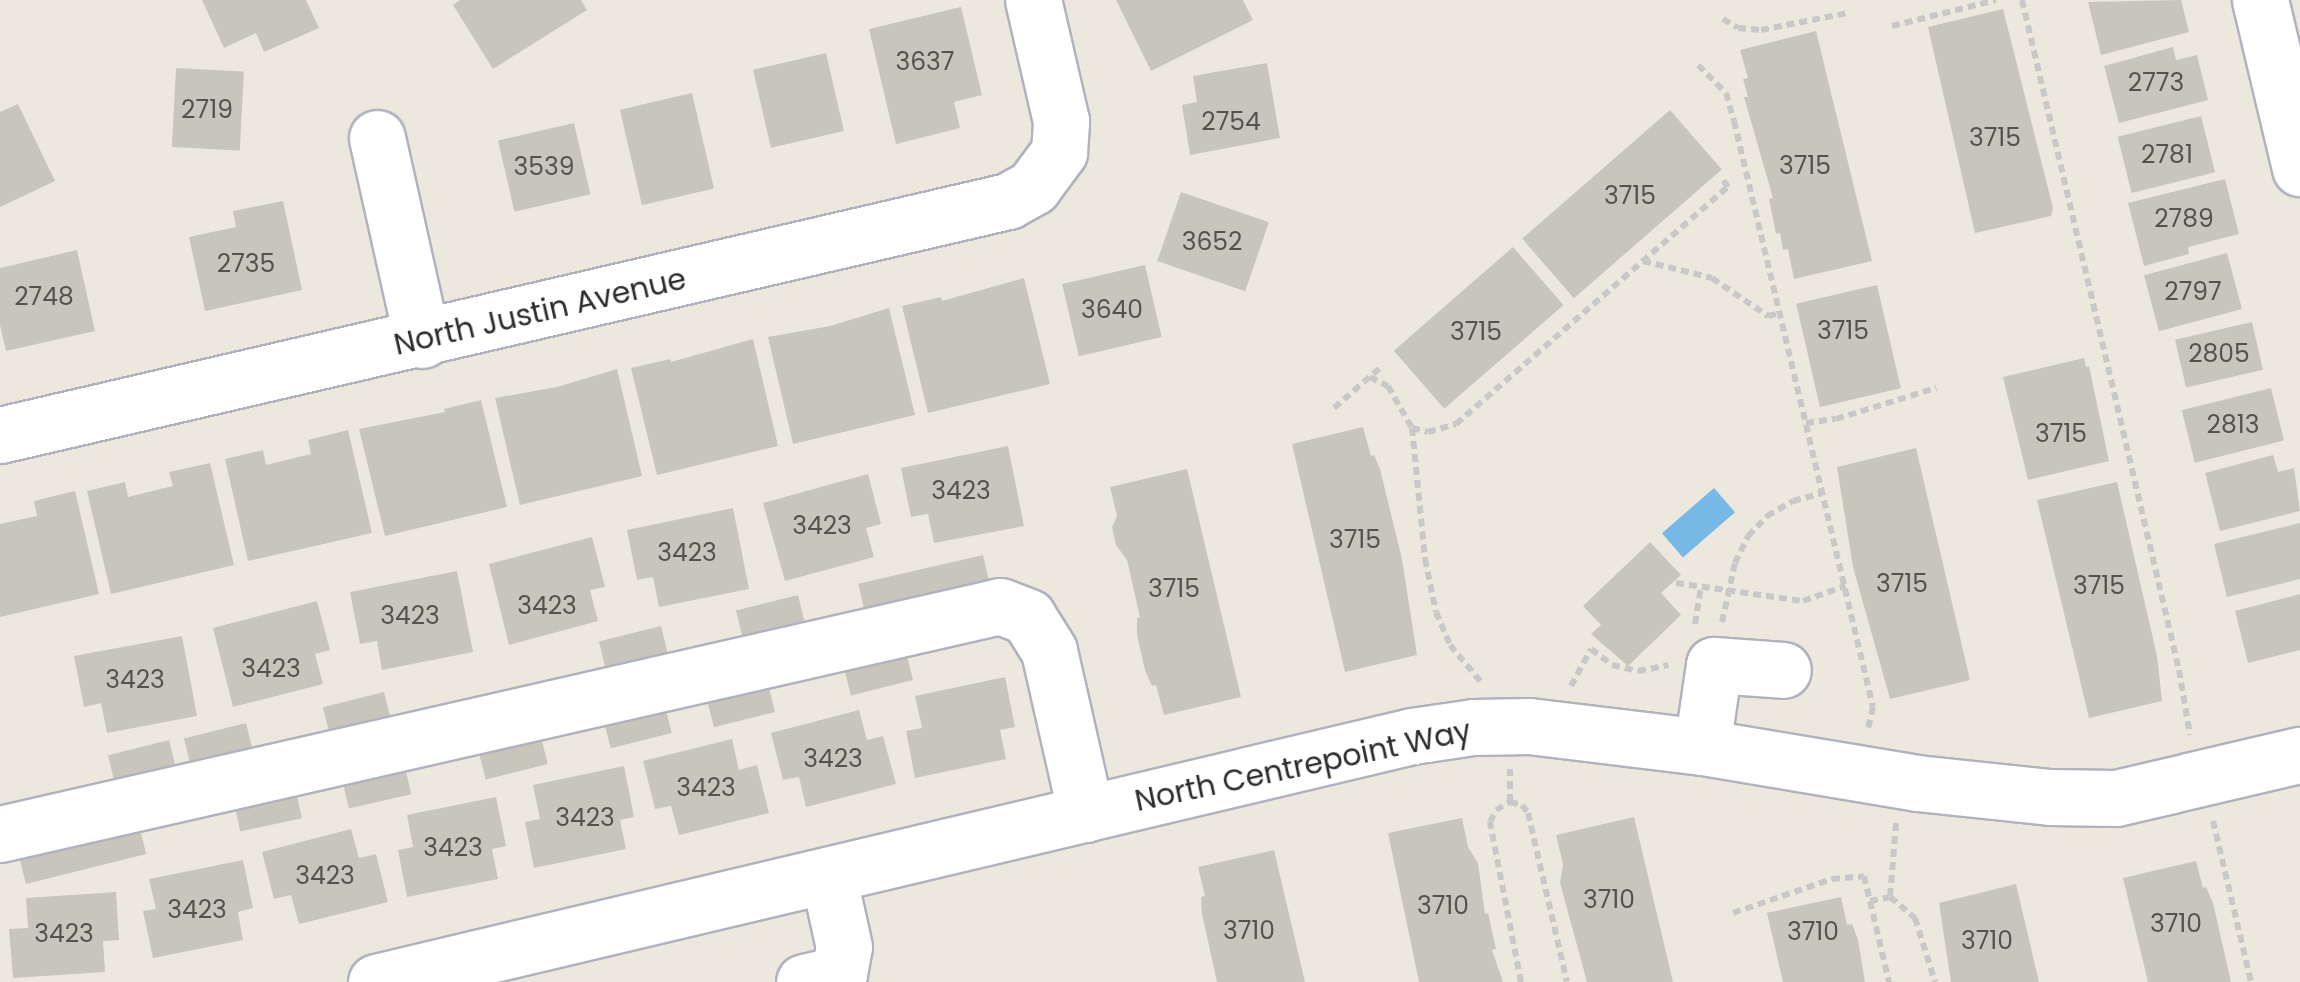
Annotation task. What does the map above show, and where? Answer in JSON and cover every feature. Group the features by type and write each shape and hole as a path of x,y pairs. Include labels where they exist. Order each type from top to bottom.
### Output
{"street":[{"name":"North Justin Avenue","path":"0,435 1008,201 1033,187 1059,152 1061,122 1033,0"},
{"path":"2276,20 2300,168"},
{"path":"377,138 422,340"},
{"path":"0,834 1000,606 1028,617 1049,651 1086,814"},
{"path":"1702,747 1714,665 1782,670"},
{"name":"North Centrepoint Way","path":"376,982 1412,736 1474,727 1528,726 1702,747 1917,784 2116,798 2300,756"},
{"path":"804,982 839,974 844,946 828,875"}],"path":[{"path":"1892,26 1996,0"},
{"path":"2022,0 2190,735"},
{"path":"1723,19 1738,28 1761,30 1848,12"},
{"path":"1698,65 1726,93 1873,707 1866,734"},
{"path":"1412,428 1428,432 1456,424 1728,187 1721,177"},
{"path":"1643,261 1712,278 1768,316 1780,313"},
{"path":"1334,408 1381,367"},
{"path":"1370,377 1388,386 1412,428 1423,542 1436,612 1450,645 1483,685"},
{"path":"1806,423 1836,419 1936,388"},
{"path":"1726,596 1748,536 1767,516 1793,501 1822,493"},
{"path":"1676,583 1726,596 1802,601 1845,586"},
{"path":"1693,633 1700,588"},
{"path":"1570,688 1591,649 1612,665 1638,671 1663,668 1677,658"},
{"path":"1510,762 1510,802"},
{"path":"1510,802 1496,810 1490,822 1521,982"},
{"path":"1510,802 1528,813 1567,982"},
{"path":"2211,810 2251,982"},
{"path":"1890,896 1896,816"},
{"path":"1732,913 1832,879 1864,876 1889,982"},
{"path":"1870,901 1890,896"},
{"path":"1890,896 1915,918 1935,982"}],"water":[{"path":"1714,488 1735,512 1683,557 1662,533"}],"building":[{"path":"202,0 306,0 319,28 264,52 256,33 224,48"},
{"path":"460,0 581,0 587,10 493,69 453,5"},
{"path":"1116,0 1243,0 1253,20 1151,71"},
{"path":"2181,0 2189,32 2101,55 2088,2"},
{"path":"961,7 982,95 954,102 960,128 896,144 869,29"},
{"path":"2003,9 2053,208 2051,216 1975,233 1928,27"},
{"path":"1816,31 1872,261 1794,279 1788,249 1783,250 1780,233 1776,234 1769,199 1773,198 1744,97 1748,97 1743,79 1748,78 1740,50"},
{"path":"2173,47 2176,60 2197,55 2208,100 2119,123 2104,66"},
{"path":"826,53 844,131 771,148 753,70"},
{"path":"1267,63 1280,138 1190,155 1182,105 1197,102 1193,76"},
{"path":"176,68 244,72 240,150 172,147"},
{"path":"692,93 714,188 642,205 620,110"},
{"path":"18,104 55,181 0,207 0,112"},
{"path":"1670,110 1722,170 1574,298 1522,239"},
{"path":"2201,116 2215,172 2132,193 2118,137"},
{"path":"574,123 590,194 514,212 498,141"},
{"path":"2225,179 2239,234 2188,247 2189,254 2144,266 2128,203"},
{"path":"1181,192 1269,222 1245,291 1157,261"},
{"path":"283,201 302,290 205,311 189,237 236,227 233,211"},
{"path":"1513,247 1564,305 1444,409 1394,351"},
{"path":"77,250 95,331 6,351 0,325 0,268"},
{"path":"2227,253 2242,309 2159,331 2144,275"},
{"path":"1145,265 1162,337 1079,356 1062,284"},
{"path":"1024,278 1050,384 928,413 902,306 941,297 942,301"},
{"path":"1877,285 1901,388 1820,407 1796,304"},
{"path":"889,308 915,415 793,444 768,337 830,326"},
{"path":"2252,322 2263,370 2186,388 2175,340"},
{"path":"753,339 778,446 657,475 631,368 670,359 671,362"},
{"path":"2084,358 2109,461 2028,480 2003,377"},
{"path":"617,369 642,476 520,505 495,398 557,387"},
{"path":"2271,388 2284,440 2195,463 2182,410"},
{"path":"481,400 507,507 385,536 359,429 445,412 444,409"},
{"path":"1363,427 1371,456 1374,455 1380,469 1402,559 1417,655 1345,672 1292,444"},
{"path":"348,430 372,533 248,561 225,459 263,450 266,465 311,454 308,440"},
{"path":"1008,446 1024,526 934,543 928,514 911,517 901,468"},
{"path":"1916,448 1970,680 1890,699 1853,567 1837,467"},
{"path":"2273,455 2278,472 2294,468 2300,511 2220,531 2205,473"},
{"path":"210,463 234,565 111,594 87,491 125,482 128,497 173,486 169,472"},
{"path":"1187,469 1241,697 1164,715 1156,685 1152,686 1145,670 1137,635 1140,617 1127,560 1116,545 1112,527 1117,516 1110,487"},
{"path":"868,474 881,524 866,528 874,557 785,581 763,503"},
{"path":"2117,482 2157,656 2162,701 2089,718 2037,500"},
{"path":"75,491 99,594 0,617 0,524 37,516 34,501"},
{"path":"733,508 749,589 659,607 653,577 637,580 627,530"},
{"path":"2300,523 2300,579 2227,597 2214,544"},
{"path":"592,537 605,587 590,590 598,621 509,645 489,564"},
{"path":"1650,542 1681,575 1661,593 1681,615 1628,666 1591,634 1601,625 1583,606"},
{"path":"983,555 990,585 865,614 858,584"},
{"path":"457,571 473,652 382,670 377,641 360,644 350,592"},
{"path":"2300,594 2300,650 2248,663 2235,611"},
{"path":"798,595 806,626 744,642 736,610"},
{"path":"317,601 330,650 315,654 323,684 233,707 213,628"},
{"path":"661,626 669,658 607,674 599,641"},
{"path":"182,636 197,716 107,733 101,703 84,707 74,656"},
{"path":"905,648 913,680 851,696 843,663"},
{"path":"1005,677 1015,727 1000,730 1006,759 915,778 906,731 922,728 915,696"},
{"path":"767,680 775,712 714,727 706,695"},
{"path":"384,692 392,724 331,739 323,707"},
{"path":"664,702 672,733 611,748 603,717"},
{"path":"859,710 867,740 883,736 896,784 806,807 799,777 783,780 771,733"},
{"path":"246,723 254,755 192,771 184,738"},
{"path":"540,733 548,764 486,780 478,748"},
{"path":"732,739 739,770 757,765 769,813 679,835 671,806 655,809 643,761"},
{"path":"169,740 177,771 116,786 108,755"},
{"path":"404,763 411,794 349,809 342,777"},
{"path":"624,766 634,817 620,820 626,849 534,868 525,822 540,819 533,785"},
{"path":"295,786 302,818 240,831 233,799"},
{"path":"496,797 506,846 492,849 498,879 407,897 398,850 413,847 407,815"},
{"path":"1634,817 1673,982 1587,982 1560,883 1563,864 1556,835"},
{"path":"1462,818 1468,847 1478,863 1485,914 1488,913 1496,949 1492,950 1503,982 1419,982 1388,833"},
{"path":"139,825 146,854 26,884 19,855"},
{"path":"351,829 359,858 376,854 388,902 299,924 291,895 274,899 262,852"},
{"path":"1274,850 1305,982 1217,982 1202,914 1201,897 1205,896 1198,867"},
{"path":"243,860 253,908 238,912 243,940 153,958 143,911 156,909 149,879"},
{"path":"2196,861 2203,888 2206,887 2213,903 2231,982 2148,982 2123,878"},
{"path":"2016,884 2039,982 1951,982 1939,903"},
{"path":"116,892 119,940 103,941 105,972 13,978 9,929 28,928 26,898"},
{"path":"1841,897 1847,925 1852,924 1858,940 1865,982 1783,982 1767,913"}]}
